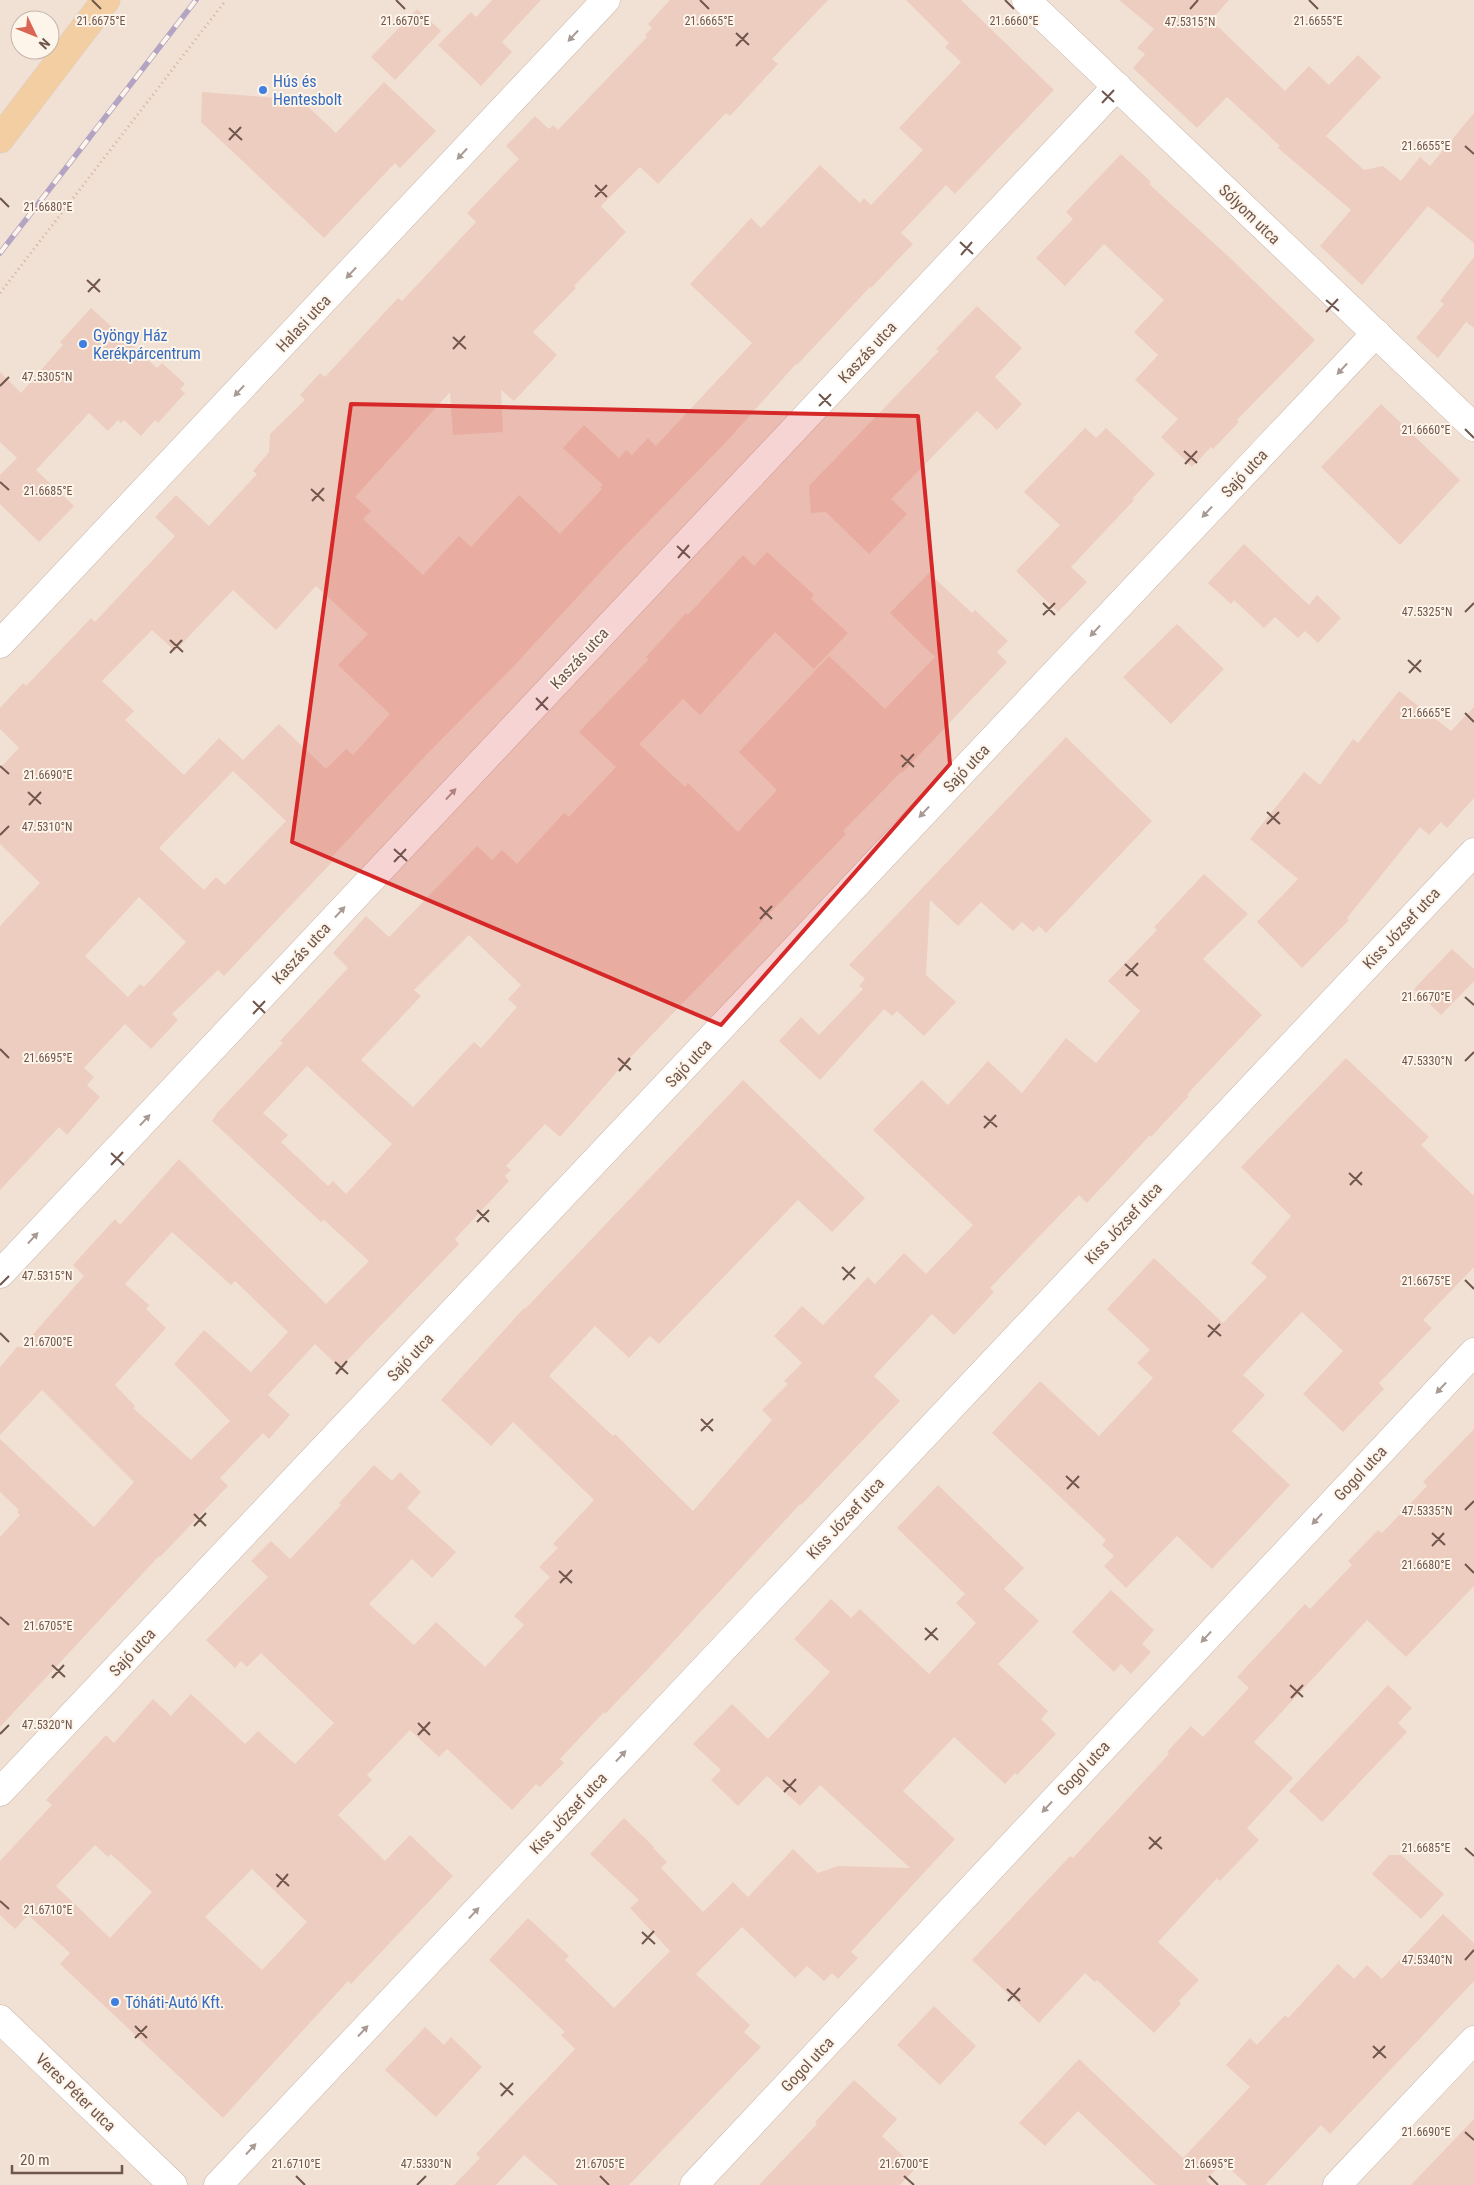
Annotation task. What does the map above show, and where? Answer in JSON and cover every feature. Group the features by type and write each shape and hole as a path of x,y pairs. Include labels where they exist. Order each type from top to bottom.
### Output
{"main road":[{"path":"0,139 106,0"}],"street":[{"name":"Halasi utca","path":"0,644 606,0"},
{"name":"Sólyom utca","path":"1026,0 1474,427"},
{"name":"Kaszás utca","path":"0,1274 1117,86"},
{"name":"Sajó utca","path":"0,1792 1376,333"},
{"name":"Kiss József utca","path":"218,2185 1474,852"},
{"name":"Gogol utca","path":"694,2185 1474,1352"},
{"name":"Veres Péter utca","path":"0,2019 174,2185"},
{"path":"1337,2185 1474,2040"}],"path":[{"path":"0,293 226,0"}],"highlighted area":[{"path":"351,404 918,416 950,764 721,1025 292,842"}],"shaded area":[{"path":"0,0 1474,0 1474,2185 0,2185"}],"building":[{"path":"492,0 541,0 502,42 512,52 481,86 438,45 471,12 476,17"},
{"path":"670,0 828,0 772,59 778,64 730,116 726,113 658,184 640,167 601,206 626,232 574,286 576,288 533,332 557,355 514,401 501,390 503,432 453,435 450,392 355,497 371,511 363,519 423,575 459,536 471,547 519,495 560,534 602,489 600,487 603,485 563,448 584,425 619,458 626,450 632,455 648,438 656,446 752,343 690,284 751,218 761,228 820,165 860,203 864,198 871,205 923,150 899,128 961,62 945,47 949,43 906,0 961,0 1054,90 955,194 946,185 901,233 913,244 796,364 727,441 618,553 511,669 427,754 330,859 333,861 224,976 218,970 172,1014 178,1020 151,1049 125,1024 84,1068 94,1077 87,1085 100,1097 67,1135 59,1127 0,1190 0,926 40,883 0,844 0,768 19,748 0,729 0,708 23,683 26,686 91,618 95,622 175,536 155,517 176,495 209,526 257,474 253,471 269,452 270,434 305,400 300,395 320,373 325,377 398,298 402,301 476,222 467,213 519,159 506,146 535,116 549,129 553,125 558,130 647,37 645,35 652,28 648,24","holes":["316,586 368,634 338,665 390,714 353,755 346,749 326,769 279,724 243,760 219,738 184,775 125,720 134,711 102,681 152,630 175,651 233,590 276,630","233,771 286,821 225,885 216,877 204,890 159,848","139,897 186,942 144,987 140,984 128,997 85,956"]},
{"path":"1119,0 1229,0 1211,20 1285,91 1309,66 1329,85 1358,55 1381,77 1326,136 1364,170 1383,166 1401,181 1420,157 1430,166 1474,113 1474,243 1428,206 1362,285 1320,246 1351,210 1278,148 1280,146 1227,97 1197,128 1133,68 1145,54 1137,48 1154,29"},
{"path":"417,9 441,31 395,80 371,57"},
{"path":"384,82 436,131 400,168 395,163 324,238 201,122 202,92 301,100 336,133"},
{"path":"1121,154 1151,182 1149,184 1229,257 1315,340 1237,420 1239,422 1213,449 1211,447 1192,467 1161,437 1178,419 1135,380 1158,355 1134,332 1164,300 1104,244 1065,286 1036,258 1073,219 1066,212"},
{"path":"1474,257 1474,328 1466,322 1438,358 1416,338 1444,304 1440,301"},
{"path":"977,306 1022,348 995,377 1022,404 997,430 977,411 891,499 907,514 869,554 826,512 811,513 809,486 939,351 936,349"},
{"path":"91,308 157,368 162,363 185,384 180,389 185,393 158,423 155,420 141,436 124,420 121,423 118,420 108,431 89,413 36,470 74,506 39,542 0,504 0,475 17,458 0,442 0,372 21,393 63,345 60,342"},
{"path":"1381,404 1460,480 1400,545 1321,467"},
{"path":"1085,428 1096,438 1106,428 1155,474 1132,499 1134,500 1071,567 1087,582 1058,612 1016,571 1060,525 1024,492"},
{"path":"1244,544 1309,605 1317,595 1341,618 1318,643 1305,631 1298,638 1275,617 1264,628 1234,600 1231,604 1208,583"},
{"path":"767,552 814,595 811,599 848,633 814,669 775,632 700,715 683,699 639,744 685,787 688,783 738,832 777,790 739,752 829,656 885,709 935,657 890,613 929,573 972,613 975,610 1008,641 997,652 1007,662 902,773 843,831 846,834 624,1064 560,1137 545,1124 506,1166 511,1170 505,1176 509,1181 455,1239 459,1244 340,1368 315,1344 268,1395 290,1415 269,1439 263,1433 220,1478 228,1486 159,1556 0,1727 0,1537 20,1515 17,1512 19,1510 0,1492 0,1439 94,1527 134,1482 42,1390 0,1435 0,1367 18,1346 21,1348 84,1276 73,1265 115,1219 120,1225 179,1159 326,1304 369,1261 324,1220 321,1222 212,1121 217,1113 283,1043 280,1041 348,968 333,953 366,916 389,937 477,846 492,860 502,850 517,864 564,813 569,817 616,767 579,732 649,659 646,657 686,613 688,615 743,555 754,566","holes":["469,935 521,985 508,999 517,1007 481,1048 474,1042 413,1107 361,1060 421,996 414,990","307,1066 392,1144 346,1194 333,1181 328,1186 281,1142 288,1135 263,1113","172,1232 231,1285 235,1281 288,1332 251,1372 204,1330 174,1364 230,1421 191,1460 133,1408 135,1406 115,1385 166,1328 146,1309 149,1305 125,1284"]},
{"path":"1177,624 1224,669 1171,724 1123,677"},
{"path":"1399,691 1451,731 1474,707 1474,798 1447,828 1441,822 1429,835 1420,827 1347,918 1349,920 1302,968 1257,922 1298,879 1250,839 1304,772 1320,785 1353,739 1358,743"},
{"path":"1066,737 1152,821 1046,933 1039,926 1033,932 1022,922 1013,931 981,902 958,926 930,900 926,975 956,1002 924,1036 897,1011 892,1016 884,1009 820,1080 779,1041 801,1017 819,1035 863,989 859,986 865,979 849,965"},
{"path":"1204,874 1248,914 1203,959 1262,1015 1193,1088 1187,1095 1189,1096 1151,1137 1150,1135 1087,1203 1079,1195 990,1288 994,1292 954,1335 932,1314 874,1376 900,1401 800,1504 649,1668 560,1759 564,1763 540,1787 536,1784 512,1810 447,1749 439,1757 410,1730 367,1775 372,1780 338,1815 385,1861 410,1835 453,1876 351,1984 348,1981 223,2118 60,1964 70,1953 28,1915 15,1929 0,1915 0,1861 52,1805 46,1800 106,1735 114,1743 153,1699 171,1716 191,1694 245,1744 258,1731 295,1764 334,1723 261,1653 247,1667 241,1661 235,1668 206,1640 268,1577 251,1561 271,1541 290,1559 341,1505 339,1503 374,1465 392,1481 400,1472 421,1492 407,1508 456,1552 432,1578 412,1559 369,1604 414,1645 436,1622 485,1667 524,1625 514,1616 550,1577 539,1567 558,1548 553,1544 594,1500 513,1422 491,1446 441,1400 524,1308 743,1080 865,1198 832,1232 798,1200 659,1344 650,1336 629,1358 595,1326 549,1376 613,1436 615,1434 693,1511 772,1420 762,1410 788,1384 784,1381 802,1363 774,1336 802,1306 823,1325 868,1277 875,1284 904,1253 926,1274 973,1225 873,1130 922,1080 948,1105 988,1061 1022,1093 1066,1038 1096,1063 1140,1011 1108,981 1157,930 1154,927","holes":["95,1845 108,1857 111,1854 152,1892 110,1938 56,1886","252,1869 307,1922 262,1970 205,1917"]},
{"path":"1452,949 1474,969 1474,981 1441,1015 1414,989"},
{"path":"1346,1058 1429,1137 1421,1145 1474,1196 1474,1267 1423,1320 1432,1328 1379,1383 1384,1389 1343,1432 1303,1394 1343,1351 1302,1312 1243,1375 1265,1395 1232,1431 1290,1485 1212,1569 1177,1536 1126,1588 1104,1566 1114,1556 1102,1545 1106,1540 992,1433 1040,1381 1099,1436 1153,1378 1137,1363 1150,1350 1107,1309 1154,1258 1223,1323 1267,1277 1251,1263 1291,1216 1241,1167"},
{"path":"1474,1429 1474,1586 1406,1657 1367,1620 1254,1742 1293,1778 1247,1828 1259,1840 1220,1881 1217,1878 1158,1942 1199,1980 1179,2001 1181,2004 1154,2033 1097,1980 1095,1982 1085,1973 1039,2023 972,1960 1070,1856 1073,1858 1169,1754 1167,1752 1191,1726 1203,1737 1249,1688 1237,1677 1305,1604 1310,1609 1352,1565 1348,1561 1378,1530 1382,1533 1427,1486 1423,1482"},
{"path":"938,1485 1024,1568 1004,1589 1039,1621 998,1664 1048,1711 1041,1719 1056,1734 1017,1775 1015,1773 1005,1784 954,1737 903,1791 955,1839 851,1952 858,1958 838,1979 832,1973 824,1981 807,1966 795,1978 742,1927 696,1974 750,2025 744,2032 761,2047 629,2185 558,2185 524,2155 496,2185 454,2185 480,2158 476,2154 575,2049 561,2035 565,2032 489,1960 528,1918 569,1956 565,1960 614,2008 670,1951 630,1908 639,1900 590,1854 624,1818 667,1862 661,1868 703,1912 733,1882 748,1897 793,1849 818,1873 838,1866 910,1868 820,1785 800,1806 767,1776 738,1806 711,1780 721,1770 693,1744 732,1704 768,1739 830,1672 794,1639 831,1599 851,1618 860,1609 929,1674 976,1623 956,1603 965,1594 897,1528"},
{"path":"1111,1590 1154,1630 1142,1644 1151,1652 1131,1674 1121,1664 1114,1672 1072,1632"},
{"path":"1388,1685 1412,1708 1398,1723 1407,1732 1322,1822 1289,1791"},
{"path":"1389,1855 1401,1855 1444,1894 1421,1919 1372,1874"},
{"path":"1443,1914 1474,1943 1474,1981 1330,2134 1321,2125 1265,2185 1247,2185 1223,2162 1206,2180 1211,2185 1156,2185 1078,2111 1045,2146 1019,2123 1079,2059 1183,2158 1250,2087 1226,2065 1250,2038 1257,2045 1285,2015 1288,2018 1338,1964 1354,1979 1367,1965 1382,1979"},
{"path":"934,2006 976,2046 940,2085 897,2045"},
{"path":"425,2027 444,2045 451,2037 482,2067 436,2117 385,2070"},
{"path":"854,2080 897,2119 882,2136 916,2168 900,2185 759,2185 817,2124 815,2122"},
{"path":"1474,2119 1474,2185 1411,2185"}],"railway":[{"path":"0,253 196,0"}],"place":[{"name":"Hús és Hentesbolt","path":"263,90"},
{"name":"Gyöngy Ház Kerékpárcentrum","path":"83,344"},
{"name":"Tóháti-Autó Kft.","path":"115,2002"}]}
